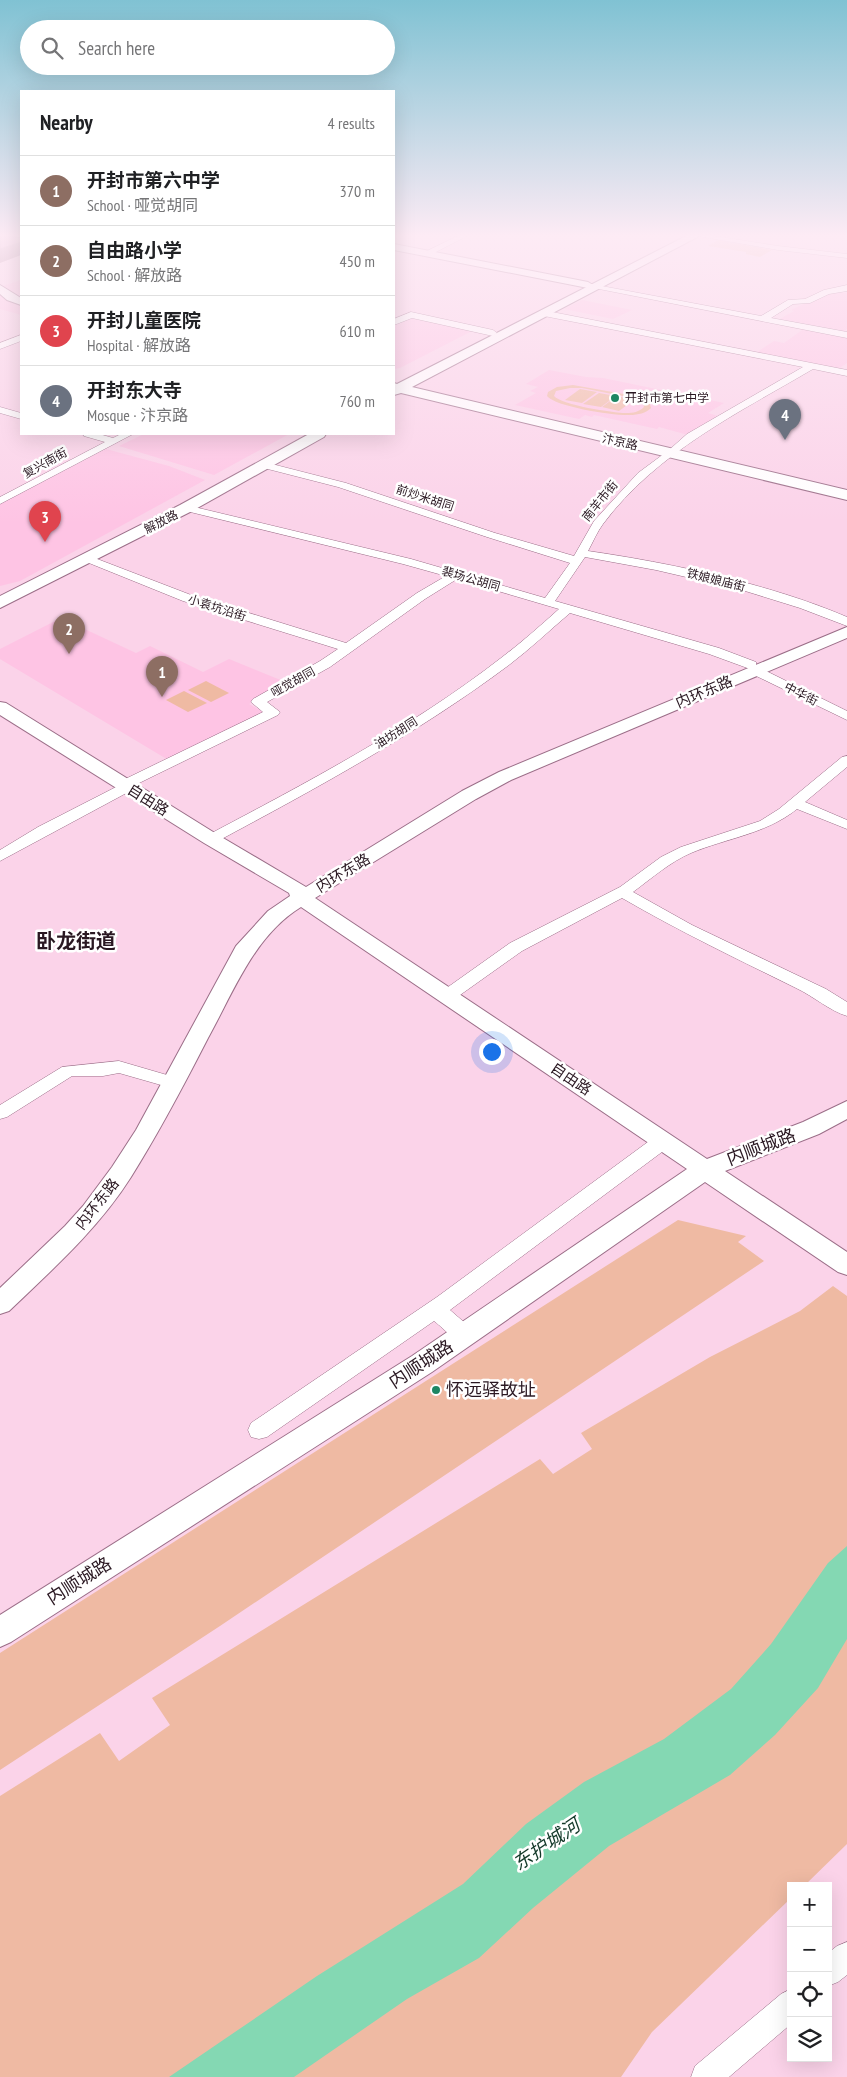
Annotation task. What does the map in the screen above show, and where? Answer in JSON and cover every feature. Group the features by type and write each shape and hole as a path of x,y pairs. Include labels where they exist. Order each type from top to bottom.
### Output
{"main road":[{"path":"396,386 499,330"},
{"path":"396,386 508,330"},
{"name":"汴京路","path":"396,386 847,495"},
{"name":"解放路","path":"0,596 178,505 304,435"},
{"name":"解放路","path":"0,603 88,560 317,435"},
{"name":"汴京路","path":"672,452 847,490"}],"street":[{"path":"480,330 493,333"},
{"path":"628,330 847,373"},
{"path":"822,330 847,335"},
{"path":"0,346 20,338"},
{"name":"南羊市街","path":"548,602 579,557 598,523 629,487 691,436 812,366"},
{"path":"0,410 20,416"},
{"path":"92,435 114,441"},
{"name":"复兴南街","path":"0,501 126,435"},
{"name":"前炒米胡同","path":"264,465 348,487 491,535 579,557"},
{"name":"裴场公胡同","path":"186,508 456,575 714,652 753,668"},
{"name":"铁娘娘庙街","path":"579,557 648,564 803,604 847,622"},
{"name":"小袁坑沿街","path":"88,560 187,598 349,648"},
{"name":"哑觉胡同","path":"126,786 273,712 258,702 325,664 421,596 456,575"},
{"name":"油坊胡同","path":"211,840 330,776 449,701 506,661 568,608"},
{"name":"内环东路","path":"0,1288 79,1209 133,1130 236,944 265,911 303,893 469,795 505,776 753,668 821,635 847,626"},
{"name":"内环东路","path":"753,668 847,632"},
{"name":"中华街","path":"753,668 847,716"},
{"name":"自由路","path":"0,707 211,840 303,893 711,1167 847,1252"},
{"path":"451,993 516,947 622,892 666,860 686,850 765,824 784,812 847,760"},
{"path":"0,856 43,830 126,786"},
{"path":"794,802 847,825"},
{"path":"622,892 686,928 820,993 847,1010"},
{"name":"内环东路","path":"0,1304 49,1258 92,1213 146,1133 247,946 275,915 303,893"},
{"name":"自由路","path":"451,993 663,1141 711,1167 847,1265"},
{"path":"0,1113 68,1071 85,1069 103,1070 119,1067 162,1079"},
{"name":"内顺城路","path":"0,1632 413,1370 711,1167 811,1128 847,1109"},
{"path":"259,1430 434,1309 663,1141"},
{"path":"434,1309 465,1334"},
{"path":"832,1969 847,1956"},
{"path":"706,2077 787,2007"}],"shaded area":[{"path":"395,330 472,331 395,369"},
{"path":"802,330 815,330 847,336 847,363 837,370 754,354 774,341 784,343"},
{"name":"开封市第七中学","path":"549,370 586,377 603,378 724,403 708,413 721,417 688,435 659,427 657,429 594,415 592,417 585,415 579,419 515,405 536,393 530,391 538,387 526,384"},
{"path":"573,385 641,397 649,401 651,408 639,414 622,415 573,407 562,404 547,396 548,392 557,387","holes":["582,388 637,399 643,403 644,407 631,413 610,412 577,405 554,396 556,391"]},
{"path":"580,389 597,392 582,403 565,400"},
{"path":"599,393 616,396 601,407 583,404"},
{"path":"617,396 634,400 619,411 602,407"},
{"path":"142,435 287,435 214,475 119,446"},
{"path":"106,449 169,466 205,480 20,581 0,586 0,504"},
{"path":"61,618 136,653 150,646 203,672 229,659 288,683 249,704 267,714 170,761 0,659 0,649"},
{"path":"206,681 229,693 211,702 188,690"},
{"path":"184,691 207,703 188,712 166,700"},
{"path":"678,1220 746,1236 738,1242 764,1261 220,1626 0,1770 0,1653"},
{"path":"833,1286 847,1296 847,1844 808,1882 787,1882 787,1902 652,2032 621,2077 0,2077 0,1796 100,1733 119,1761 170,1725 152,1698 540,1459 553,1474 592,1449 581,1433 710,1357 800,1311"}],"water":[{"name":"东护城河","path":"847,1546 847,1639 818,1688 775,1735 730,1775 609,1846 533,1908 479,1958 407,1999 294,2077 169,2077 317,1976 463,1884 526,1824 584,1782 664,1739 731,1689 771,1644 828,1563"}],"place":[{"name":"开封市第七中学","path":"615,398"},
{"name":"开封东大寺","path":"785,440"},
{"name":"开封儿童医院","path":"45,542"},
{"name":"自由路小学","path":"69,654"},
{"name":"开封市第六中学","path":"162,697"},
{"name":"怀远驿故址","path":"436,1390"}],"district":[{"name":"卧龙街道","path":"76,941"}]}
